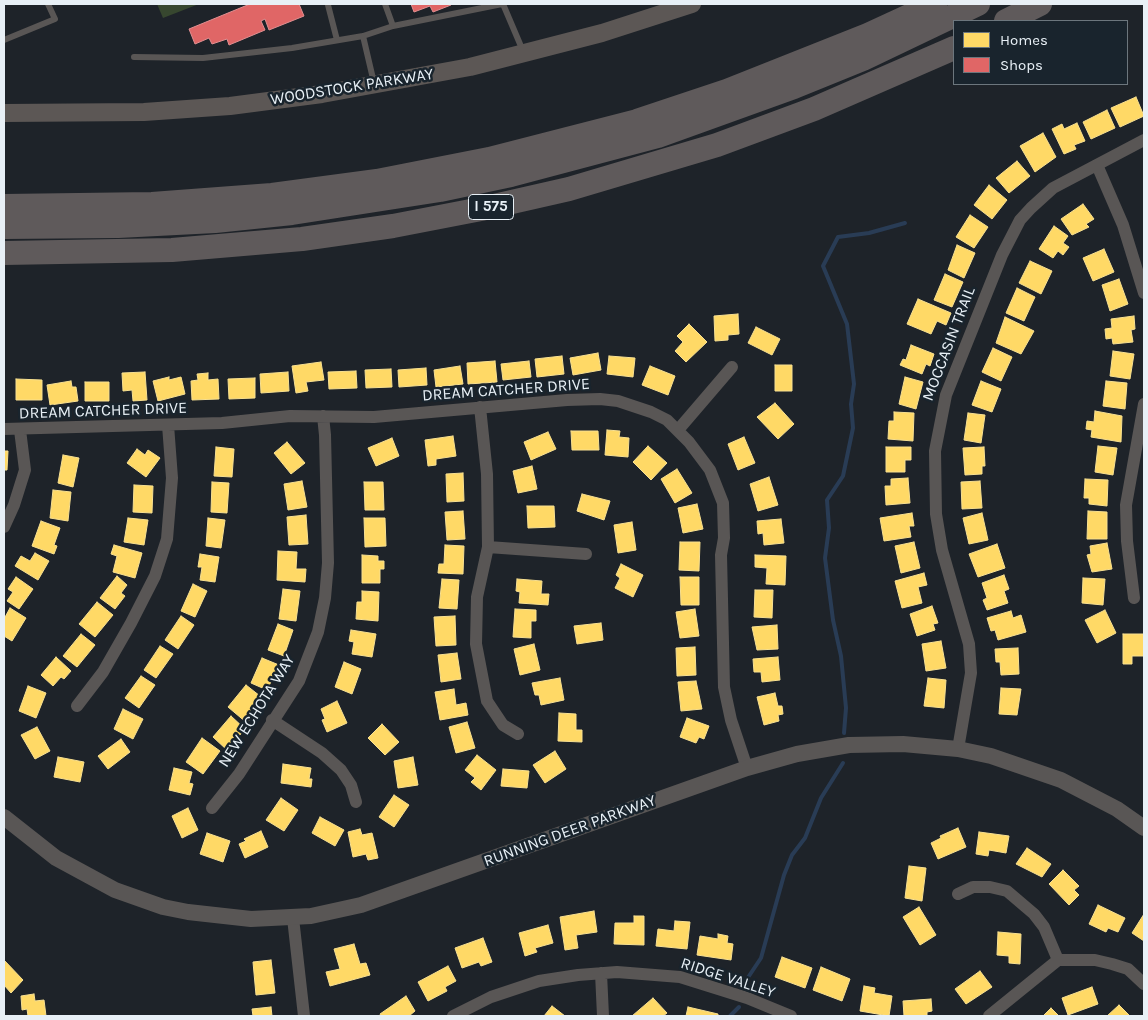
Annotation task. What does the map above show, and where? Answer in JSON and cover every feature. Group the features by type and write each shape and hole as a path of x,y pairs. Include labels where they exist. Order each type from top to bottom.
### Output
{"highway":[{"path":"4,206 152,204 272,195 377,181 489,160 637,121 727,91 868,35 935,4"},
{"path":"4,227 118,226 215,221 292,214 413,195 511,175 658,136 794,87 863,59 978,4"},
{"path":"1008,20 1040,4"},
{"name":"I 575","path":"4,253 50,254 172,250 302,239 393,226 481,210 569,189 717,145 814,109 953,48"}],"main road":[{"name":"WOODSTOCK PARKWAY","path":"4,113 93,114 187,109 275,100 470,67 602,33 670,7 692,4"}],"street":[{"name":"MOCCASIN TRAIL","path":"958,749 970,688 970,658 964,624 942,550 936,514 934,469 940,414 963,347 1002,255 1020,220 1030,208 1053,188 1144,140"},
{"path":"1097,165 1123,225 1144,293"},
{"path":"678,430 732,367"},
{"name":"DREAM CATCHER DRIVE","path":"4,429 222,423 290,416 374,417 600,399 635,406 651,412 667,420 689,442 710,470 723,503 724,538 721,555 724,687 731,720 747,768"},
{"path":"1134,598 1127,540 1126,505 1144,404"},
{"path":"480,408 486,474 488,547 477,597 476,644 487,701 503,725 518,734"},
{"name":"NEW ECHOTA WAY","path":"212,808 239,774 272,720 299,681 318,632 325,598 328,563 323,416"},
{"path":"77,706 103,672 158,567 167,539 172,478 168,425"},
{"path":"4,527 14,505 25,470 20,430"},
{"path":"488,547 586,554"},
{"path":"272,720 322,753 341,770 350,785 356,802"},
{"name":"RUNNING DEER PARKWAY","path":"4,817 56,858 100,883 139,899 163,906 213,916 251,919 293,918 328,913 377,900 747,768 798,754 849,745 904,744 958,749 1020,765 1061,780 1110,806 1144,828"},
{"path":"958,894 973,887 990,887 1007,892 1028,908 1044,927 1058,960"},
{"path":"293,918 304,1016"},
{"path":"989,1016 1058,960 1095,960 1112,964 1128,969 1144,984"},
{"name":"RIDGE VALLEY","path":"453,1016 491,997 521,986 559,978 630,972 680,978 747,998 791,1016"},
{"path":"601,973 603,1016"}],"lane":[{"path":"4,40 54,19 48,4"},
{"path":"385,4 393,26"},
{"path":"134,57 204,58 292,48 363,36 393,26 502,4 524,53"},
{"path":"328,5 337,40"},
{"path":"363,36 374,83"}],"green space":[{"path":"157,4 199,4 163,18"}],"building: Homes":[{"path":"1136,97 1144,116 1120,127 1111,108"},
{"path":"1107,110 1115,128 1091,139 1083,122"},
{"path":"1077,123 1085,141 1074,145 1076,149 1064,154 1052,129 1062,124 1064,129"},
{"path":"1043,133 1056,157 1035,172 1020,146"},
{"path":"1017,161 1030,176 1009,193 996,178"},
{"path":"989,185 1007,200 992,219 974,205"},
{"path":"1083,204 1094,219 1086,224 1089,227 1072,235 1061,219"},
{"path":"970,215 988,227 974,248 956,237"},
{"path":"1054,226 1068,236 1063,243 1069,247 1063,255 1058,251 1053,258 1039,249"},
{"path":"957,245 975,253 964,278 948,270"},
{"path":"1104,249 1114,272 1093,281 1083,258"},
{"path":"1030,261 1052,271 1041,294 1019,283"},
{"path":"945,274 963,282 952,307 934,300"},
{"path":"1119,279 1128,304 1110,311 1102,285"},
{"path":"1017,288 1035,297 1024,321 1006,313"},
{"path":"918,299 951,313 946,325 937,321 931,334 907,324"},
{"path":"738,314 739,334 728,335 728,340 715,341 714,316"},
{"path":"1134,316 1135,329 1131,330 1133,342 1113,344 1112,338 1106,339 1105,329 1112,328 1111,319"},
{"path":"1005,317 1034,331 1021,354 996,343"},
{"path":"689,324 707,342 686,362 675,351 683,342 677,336"},
{"path":"756,327 780,339 772,355 748,343"},
{"path":"911,345 934,354 930,366 926,364 922,374 900,365 903,359 906,360"},
{"path":"993,348 1012,357 1001,381 982,372"},
{"path":"1113,351 1134,354 1130,379 1110,376"},
{"path":"598,353 601,370 573,375 570,358"},
{"path":"562,356 564,374 537,377 535,359"},
{"path":"609,356 635,358 633,377 607,374"},
{"path":"495,361 497,382 468,384 467,363"},
{"path":"529,361 531,377 503,380 501,364"},
{"path":"321,362 324,380 306,382 308,391 296,393 292,366"},
{"path":"775,365 792,365 792,391 775,391"},
{"path":"460,366 463,384 436,387 434,370"},
{"path":"650,366 675,376 668,395 642,385"},
{"path":"426,368 427,385 399,387 398,370"},
{"path":"391,369 392,387 366,388 365,370"},
{"path":"356,371 357,388 329,389 328,372"},
{"path":"145,372 147,400 133,401 132,390 123,391 122,373"},
{"path":"288,372 289,391 261,393 260,374"},
{"path":"208,373 208,380 218,379 219,399 192,400 191,381 198,380 197,374"},
{"path":"169,377 169,380 181,377 185,394 158,401 153,381"},
{"path":"905,377 923,382 916,409 899,404"},
{"path":"255,378 255,398 229,399 228,379"},
{"path":"16,379 42,380 42,400 16,400"},
{"path":"71,381 72,387 76,387 78,401 50,405 47,385"},
{"path":"981,381 1001,389 992,412 972,405"},
{"path":"1106,381 1127,383 1125,409 1103,406"},
{"path":"85,382 109,382 109,401 85,401"},
{"path":"775,403 794,424 778,439 757,417"},
{"path":"1095,411 1122,416 1121,442 1091,437 1092,430 1086,429 1087,421 1094,422"},
{"path":"894,412 914,413 913,441 888,439 889,421 894,421"},
{"path":"968,413 985,415 981,443 964,440"},
{"path":"607,430 620,431 619,437 629,438 628,457 605,455"},
{"path":"571,431 598,431 599,450 572,450"},
{"path":"548,432 556,449 531,460 524,442"},
{"path":"453,436 456,456 436,459 436,465 428,466 425,440"},
{"path":"744,437 755,463 738,470 728,444"},
{"path":"392,438 399,456 376,466 368,448"},
{"path":"287,442 305,463 291,474 274,453"},
{"path":"648,446 667,463 651,480 633,462"},
{"path":"1098,446 1117,448 1113,475 1095,472"},
{"path":"216,447 234,449 232,477 214,476"},
{"path":"886,447 911,447 911,460 905,460 905,472 886,472"},
{"path":"984,447 985,466 982,466 982,474 965,475 963,448"},
{"path":"137,449 145,455 148,450 160,458 146,477 127,463"},
{"path":"4,451 8,451 7,470 4,470"},
{"path":"63,455 79,458 73,487 58,483"},
{"path":"532,466 537,489 518,493 513,471"},
{"path":"677,469 692,493 675,503 661,479"},
{"path":"463,473 464,501 447,502 446,474"},
{"path":"769,477 778,505 758,511 750,484"},
{"path":"908,478 910,503 886,505 885,486 891,486 891,479"},
{"path":"1085,479 1108,480 1107,506 1089,504 1089,498 1084,498"},
{"path":"302,481 307,507 288,510 284,484"},
{"path":"980,481 982,508 962,509 961,482"},
{"path":"212,482 229,483 227,513 211,512"},
{"path":"364,482 383,482 384,510 365,510"},
{"path":"134,485 153,486 152,513 133,512"},
{"path":"53,490 71,492 68,521 50,518"},
{"path":"582,494 610,501 604,520 577,511"},
{"path":"697,504 703,529 683,533 678,508"},
{"path":"527,506 554,506 555,527 528,528"},
{"path":"463,511 465,539 447,540 445,512"},
{"path":"1088,511 1107,512 1107,539 1087,539"},
{"path":"912,513 914,526 909,526 911,537 884,541 880,518"},
{"path":"982,513 988,540 969,544 963,518"},
{"path":"306,515 308,544 289,545 287,517"},
{"path":"128,518 148,520 144,545 124,542"},
{"path":"208,518 225,520 221,548 206,546"},
{"path":"364,518 385,518 386,546 365,547"},
{"path":"781,519 784,543 764,545 763,533 758,534 757,521"},
{"path":"41,521 60,528 54,545 57,546 54,554 32,546"},
{"path":"632,522 636,550 618,553 614,525"},
{"path":"680,542 700,542 699,571 679,570"},
{"path":"914,542 920,568 901,573 895,546"},
{"path":"1107,543 1112,569 1092,572 1087,555 1091,554 1090,546"},
{"path":"997,544 1005,568 978,577 969,554"},
{"path":"114,545 142,553 135,578 113,572 117,556 111,554"},
{"path":"445,545 464,546 463,574 438,573 439,564 444,564"},
{"path":"278,551 297,552 296,569 306,569 305,582 277,580"},
{"path":"35,553 49,561 38,580 15,566 21,556 30,561"},
{"path":"200,554 219,557 215,582 200,580 202,567 198,567"},
{"path":"362,555 378,556 378,561 384,561 384,569 380,569 380,583 362,583"},
{"path":"755,555 786,556 785,585 766,584 767,568 755,567"},
{"path":"621,564 643,575 633,597 615,588 620,578 616,575"},
{"path":"924,573 927,585 918,587 922,603 902,608 895,581"},
{"path":"1004,575 1009,589 1004,591 1008,603 987,610 983,600 987,598 982,583"},
{"path":"117,576 127,585 121,593 125,596 115,609 100,598"},
{"path":"16,577 33,589 19,609 7,601 13,592 8,589"},
{"path":"680,577 699,577 699,605 681,605"},
{"path":"1083,578 1105,579 1103,605 1082,603"},
{"path":"442,579 459,580 457,609 439,608"},
{"path":"517,579 542,581 541,594 549,594 548,605 519,603 520,592 516,591"},
{"path":"193,584 207,591 195,617 181,611"},
{"path":"283,589 300,591 296,621 279,619"},
{"path":"755,590 773,590 772,618 754,617"},
{"path":"362,591 379,592 378,621 356,619 357,602 362,602"},
{"path":"97,602 113,615 95,637 79,624"},
{"path":"932,606 938,623 933,624 935,630 917,636 910,614"},
{"path":"10,608 26,618 12,641 4,636 4,619"},
{"path":"515,609 536,610 536,621 531,621 531,638 513,637"},
{"path":"695,609 699,636 680,638 676,612"},
{"path":"1105,610 1116,633 1097,643 1085,620"},
{"path":"1011,611 1013,618 1021,615 1026,632 998,640 995,630 991,631 987,618"},
{"path":"181,616 194,625 178,649 165,640"},
{"path":"455,616 456,645 436,646 434,617"},
{"path":"601,623 603,640 577,644 574,626"},
{"path":"278,624 293,630 284,656 268,650"},
{"path":"777,625 778,649 757,650 752,627"},
{"path":"351,630 376,634 372,657 352,654 354,642 349,641"},
{"path":"81,634 95,645 77,667 63,656"},
{"path":"1123,634 1144,634 1144,656 1132,656 1132,664 1123,664"},
{"path":"941,641 946,668 926,671 922,644"},
{"path":"534,644 540,670 520,675 514,649"},
{"path":"160,646 173,654 156,678 144,670"},
{"path":"695,647 696,675 677,676 676,648"},
{"path":"1018,648 1019,674 1001,675 1000,662 996,662 995,649"},
{"path":"457,653 461,679 441,682 438,655"},
{"path":"56,657 71,671 64,679 61,677 53,686 41,675"},
{"path":"778,657 780,680 762,682 761,672 754,672 753,659"},
{"path":"262,658 279,665 267,690 251,683"},
{"path":"344,662 361,669 352,694 335,687"},
{"path":"141,676 155,685 139,708 125,698"},
{"path":"560,678 564,700 541,705 539,695 535,695 532,683"},
{"path":"928,678 946,680 944,708 924,706"},
{"path":"696,681 702,709 681,711 678,682"},
{"path":"246,685 260,696 250,708 256,712 247,723 228,707"},
{"path":"28,686 46,693 36,718 19,711"},
{"path":"1001,688 1021,689 1017,715 999,714"},
{"path":"454,689 456,705 466,703 468,715 440,720 435,692"},
{"path":"775,693 778,706 782,706 783,714 778,715 779,721 764,725 757,697"},
{"path":"337,701 347,723 327,732 322,720 325,719 321,709"},
{"path":"123,709 143,719 133,739 114,729"},
{"path":"559,713 576,714 576,730 582,730 582,742 558,741"},
{"path":"231,716 245,729 227,750 213,737"},
{"path":"687,718 709,726 704,739 699,737 696,743 680,737"},
{"path":"467,722 475,748 456,753 449,727"},
{"path":"382,724 399,742 385,755 368,738"},
{"path":"37,727 50,751 35,759 21,735"},
{"path":"202,738 220,751 203,774 186,762"},
{"path":"121,739 130,752 108,769 98,756"},
{"path":"555,751 566,769 545,783 533,765"},
{"path":"477,755 496,770 481,790 471,782 475,778 465,770"},
{"path":"58,757 84,762 80,782 54,777"},
{"path":"413,757 418,785 398,788 394,761"},
{"path":"283,764 311,768 309,779 312,779 311,787 281,783"},
{"path":"174,768 192,772 189,783 193,784 190,795 169,790"},
{"path":"503,769 529,771 527,788 501,786"},
{"path":"394,795 409,805 394,827 379,817"},
{"path":"281,798 298,810 284,831 266,820"},
{"path":"188,808 198,830 182,838 172,816"},
{"path":"320,817 344,830 335,846 312,833"},
{"path":"958,828 966,847 938,859 931,843 941,838 940,836"},
{"path":"360,829 362,835 372,833 378,858 368,860 366,854 353,857 348,832"},
{"path":"261,831 268,847 245,858 239,844 246,841 244,839"},
{"path":"979,832 1009,836 1006,853 989,850 988,856 976,854"},
{"path":"207,833 230,841 223,862 200,854"},
{"path":"1027,848 1051,864 1042,877 1016,864"},
{"path":"909,866 926,868 922,901 905,898"},
{"path":"1063,870 1079,886 1074,890 1079,895 1069,905 1049,884"},
{"path":"1098,905 1125,918 1118,932 1108,928 1106,932 1089,924"},
{"path":"919,907 936,935 920,945 903,917"},
{"path":"594,911 597,932 576,935 578,948 565,950 560,917"},
{"path":"1144,914 1144,941 1132,933"},
{"path":"634,916 644,916 644,945 614,944 615,923 634,923"},
{"path":"675,921 690,922 687,949 656,946 658,929 674,931"},
{"path":"548,925 553,943 535,948 537,952 525,956 519,933"},
{"path":"998,932 1021,934 1020,964 1009,963 1009,956 997,955"},
{"path":"718,934 728,936 727,943 733,944 731,960 697,955 700,936 718,939"},
{"path":"483,938 492,962 481,966 479,962 462,968 455,948"},
{"path":"354,944 360,964 366,963 370,975 330,986 326,972 340,969 334,949"},
{"path":"782,957 812,968 805,988 775,977"},
{"path":"4,960 23,980 11,993 4,985"},
{"path":"271,960 275,993 256,995 253,962"},
{"path":"448,966 456,981 445,987 447,991 428,1001 418,982"},
{"path":"821,967 850,979 842,1001 813,990"},
{"path":"980,971 992,987 966,1004 955,989"},
{"path":"864,986 875,988 874,993 892,996 889,1016 860,1011"},
{"path":"1092,987 1098,1004 1068,1015 1062,998"},
{"path":"34,994 35,1001 44,1000 46,1016 28,1016 27,1009 22,1010 21,996"},
{"path":"406,996 415,1011 409,1016 381,1016 380,1014"},
{"path":"653,998 667,1013 663,1016 632,1016"},
{"path":"931,999 932,1011 927,1012 927,1016 904,1016 903,1001"},
{"path":"1119,1005 1130,1016 1107,1016"},
{"path":"552,1006 565,1016 544,1016"},
{"path":"271,1007 272,1016 253,1016 252,1009"},
{"path":"688,1007 718,1014 718,1016 686,1016"},
{"path":"1051,1008 1059,1016 1043,1016"}],"building: Shops":[{"path":"250,4 299,4 304,16 269,30 265,19 261,21 265,30 229,45 227,39 212,44 209,38 195,44 189,29"},
{"path":"411,4 451,5 433,12 430,6 414,12"}],"waterway":[{"path":"844,733 846,708 841,656 833,620 825,558 829,528 827,500 843,476 853,428 851,404 854,384 847,324 823,266 838,237 869,233 905,223"},
{"path":"747,979 761,958 784,875 792,855 805,838 821,798 843,763"},
{"path":"730,1016 739,1007"}]}
